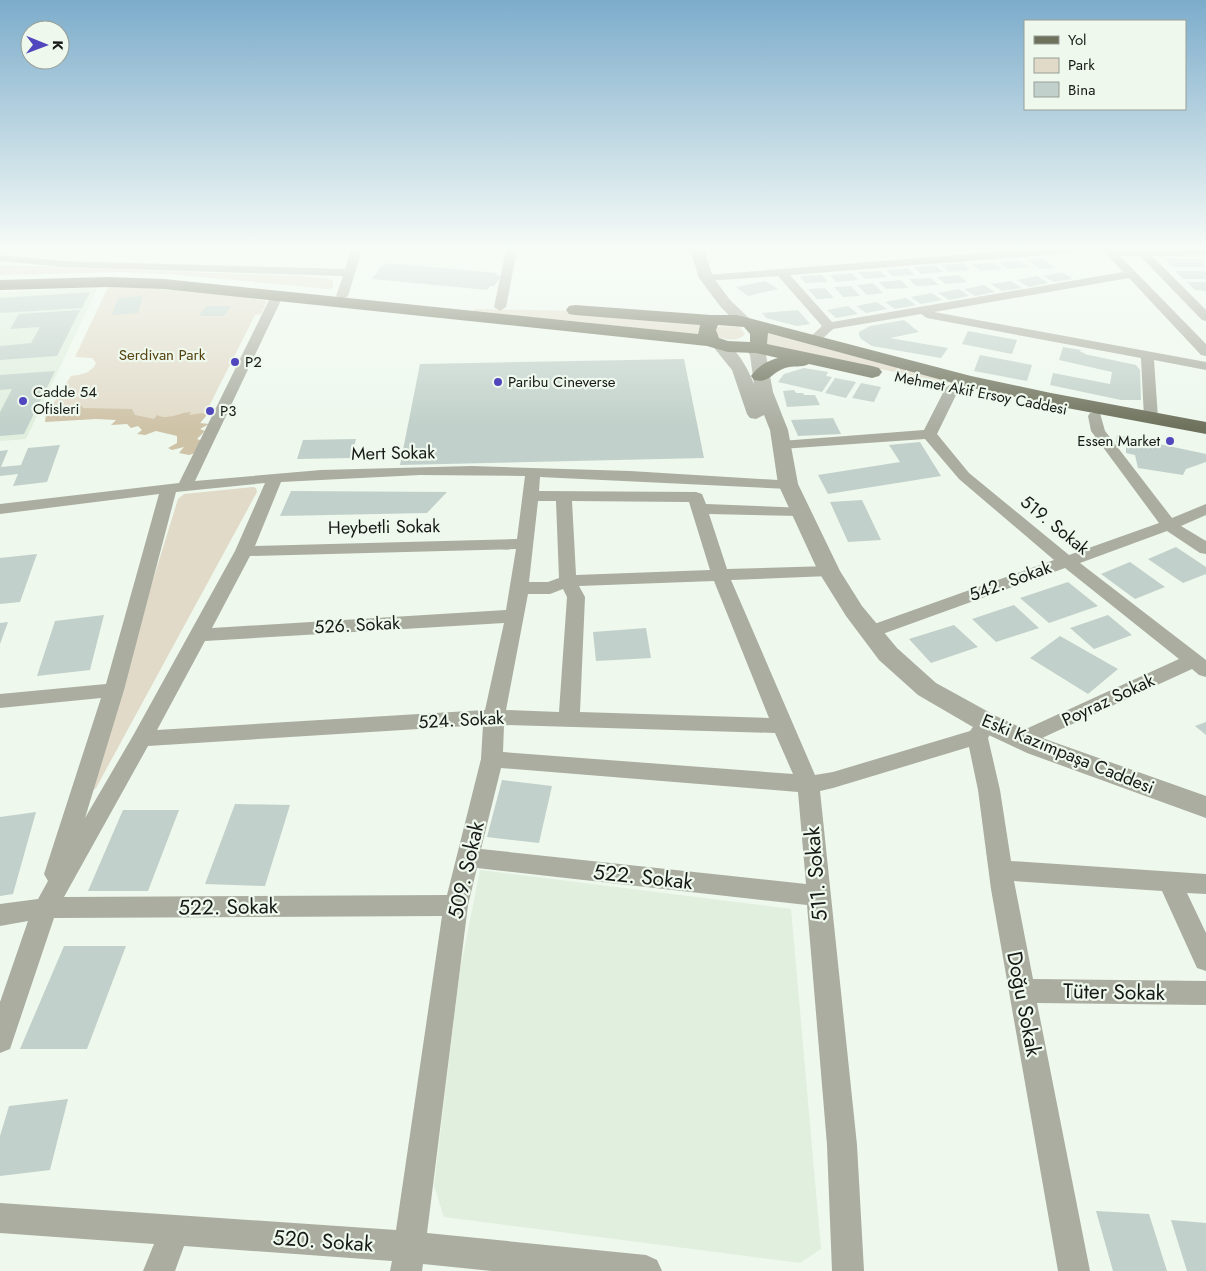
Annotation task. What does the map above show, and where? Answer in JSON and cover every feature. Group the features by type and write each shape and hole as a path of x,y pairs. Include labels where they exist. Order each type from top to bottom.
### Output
{"main road":[{"path":"401,309 714,343"},
{"path":"556,309 712,319 706,330 706,335 714,343"},
{"path":"621,312 696,309"},
{"name":"Mehmet Akif Ersoy Caddesi","path":"712,319 822,332 968,381 1051,400 1206,428"},
{"path":"754,325 759,333 759,342 754,347"},
{"name":"Mehmet Akif Ersoy Caddesi","path":"714,343 754,347 952,388 1206,437"},
{"path":"761,376 768,367 785,361 823,362"}],"street":[{"path":"0,1040 46,908 177,487 271,309"},
{"path":"711,309 712,319"},
{"path":"733,309 754,325"},
{"path":"811,309 822,332 847,322 924,309"},
{"path":"1170,309 1199,337 1206,352"},
{"path":"914,311 1206,366"},
{"name":"Eski Kazımpaşa Caddesi","path":"714,343 740,370 765,438 829,571 854,611 888,654 927,689 982,730 1022,740 1206,807"},
{"name":"Eski Kazımpaşa Caddesi","path":"754,347 758,356 764,392 779,430 786,479"},
{"path":"1147,355 1151,418"},
{"path":"781,445 929,434 952,388"},
{"path":"1096,416 1098,431 1169,525 1206,549"},
{"name":"519. Sokak","path":"929,434 964,476 1066,560 1200,665"},
{"name":"Mert Sokak","path":"0,509 177,487 368,472 533,472 786,479"},
{"name":"509. Sokak","path":"408,1259 456,905 492,759 494,716 520,588 533,472"},
{"path":"46,908 142,739 244,551 275,478"},
{"path":"531,496 698,503 800,511"},
{"path":"564,496 568,581 576,596 569,720"},
{"name":"511. Sokak","path":"698,503 720,574 782,726 808,784 842,1145 848,1271"},
{"name":"542. Sokak","path":"870,632 1066,560 1169,525 1206,509"},
{"name":"Heybetli Sokak","path":"244,551 526,544"},
{"path":"520,588 550,588 568,581 829,571"},
{"name":"526. Sokak","path":"198,635 515,616"},
{"name":"Poyraz Sokak","path":"1022,740 1200,665"},
{"path":"0,701 114,690"},
{"name":"524. Sokak","path":"142,739 494,716 782,726"},
{"path":"492,759 808,784 833,780 982,730"},
{"name":"Doğu Sokak","path":"982,730 1000,870 1074,1271"},
{"name":"522. Sokak","path":"468,857 818,896"},
{"path":"1000,870 1206,884"},
{"path":"1170,882 1206,960"},
{"name":"522. Sokak","path":"0,915 46,908 456,905"},
{"name":"Tüter Sokak","path":"1022,991 1206,993"},
{"name":"520. Sokak","path":"0,1218 175,1231 408,1259 646,1271"},
{"path":"159,1271 175,1231"}],"shaded area":[{"path":"0,309 87,309 26,439 0,441"},
{"path":"50,406 132,409 135,415 154,419 157,415 165,417 187,412 191,412 189,415 202,413 207,415 200,423 209,424 200,429 205,431 197,439 206,442 199,452 189,455 179,453 184,447 172,450 168,448 177,443 177,436 156,431 145,435 137,434 142,430 138,426 131,428 127,424 111,425 116,420 96,419 45,422 46,413 44,412"},
{"path":"480,870 791,909 821,1249 800,1263 444,1217 434,1186 460,970"}],"green space":[{"name":"Serdivan Park","path":"97,309 263,309 261,314 255,315 193,438 125,415 51,407 71,376 89,371 96,363 92,358 75,357"},
{"path":"474,309 584,311 701,321 697,335 472,312"},
{"path":"721,326 740,327 745,334 736,339 718,337 714,329"},
{"path":"763,331 965,386 764,346"},
{"path":"256,488 257,492 96,788 91,792 88,791 178,499 184,494"}],"building":[{"path":"0,309 60,309 0,313"},
{"path":"114,309 139,309 138,313 112,315"},
{"path":"204,309 229,309 224,316 199,316"},
{"path":"852,309 858,314 836,318 827,310"},
{"path":"861,309 885,309 866,313"},
{"path":"80,310 57,356 0,360 0,346 31,343 40,327 10,329 19,314"},
{"path":"798,310 810,324 797,326 766,318 762,313"},
{"path":"904,320 919,332 890,338 948,348 941,358 872,346 861,339 859,335 859,332 870,326"},
{"path":"968,331 1017,340 1012,354 962,344"},
{"path":"1063,347 1081,350 1080,352 1084,354 1136,365 1140,370 1141,400 1121,400 1050,385 1053,373 1110,384 1112,372 1059,360"},
{"path":"980,355 1032,365 1027,381 974,371"},
{"path":"684,359 704,458 400,465 420,364"},
{"path":"804,368 828,372 826,376 832,377 822,392 778,382 784,374"},
{"name":"Cadde 54 Ofisleri","path":"55,371 24,434 0,436 0,412 12,389 0,390 0,375"},
{"path":"835,378 856,382 846,398 825,393"},
{"path":"861,383 881,387 874,402 852,398"},
{"path":"794,390 796,393 803,393 804,395 815,395 820,405 787,407 783,391"},
{"path":"833,418 841,434 798,436 791,420"},
{"path":"1117,435 1206,454 1206,462 1186,469 1183,475 1138,468 1135,455 1126,453 1126,445 1116,443"},
{"path":"356,439 351,458 297,459 303,440"},
{"path":"920,442 941,476 828,494 818,475 900,462 889,445"},
{"path":"60,445 47,482 13,486 18,474 0,476 0,451 8,450 1,467 21,465 28,448"},
{"path":"291,491 447,492 427,513 280,516"},
{"path":"862,500 881,540 848,542 830,502"},
{"path":"1176,547 1206,567 1206,574 1183,583 1148,559"},
{"path":"37,554 20,602 0,604 0,558"},
{"path":"1130,562 1165,587 1135,599 1101,574"},
{"path":"1068,582 1098,606 1049,623 1020,598"},
{"path":"1014,605 1039,628 996,642 972,619"},
{"path":"104,615 90,670 37,676 55,621"},
{"path":"1108,615 1132,635 1094,649 1070,628"},
{"path":"8,622 0,644 0,623"},
{"path":"954,625 978,647 931,663 909,639"},
{"path":"646,628 651,658 596,661 593,632"},
{"path":"1060,636 1118,669 1088,694 1030,658"},
{"path":"1206,722 1206,735 1195,726"},
{"path":"502,780 552,786 539,843 487,837"},
{"path":"235,804 290,805 265,886 205,884"},
{"path":"123,810 179,810 148,891 88,891"},
{"path":"36,812 13,894 0,896 0,817"},
{"path":"64,946 126,946 87,1049 20,1049"},
{"path":"68,1099 50,1170 0,1176 0,1136 9,1106"},
{"path":"1096,1211 1149,1214 1167,1271 1113,1271"},
{"path":"1171,1220 1206,1223 1206,1271 1187,1271"}],"place":[{"name":"P2","path":"235,362"},
{"name":"Paribu Cineverse","path":"498,382"},
{"name":"Cadde 54 Ofisleri","path":"23,401"},
{"name":"P3","path":"210,411"},
{"name":"Essen Market","path":"1170,441"}]}
